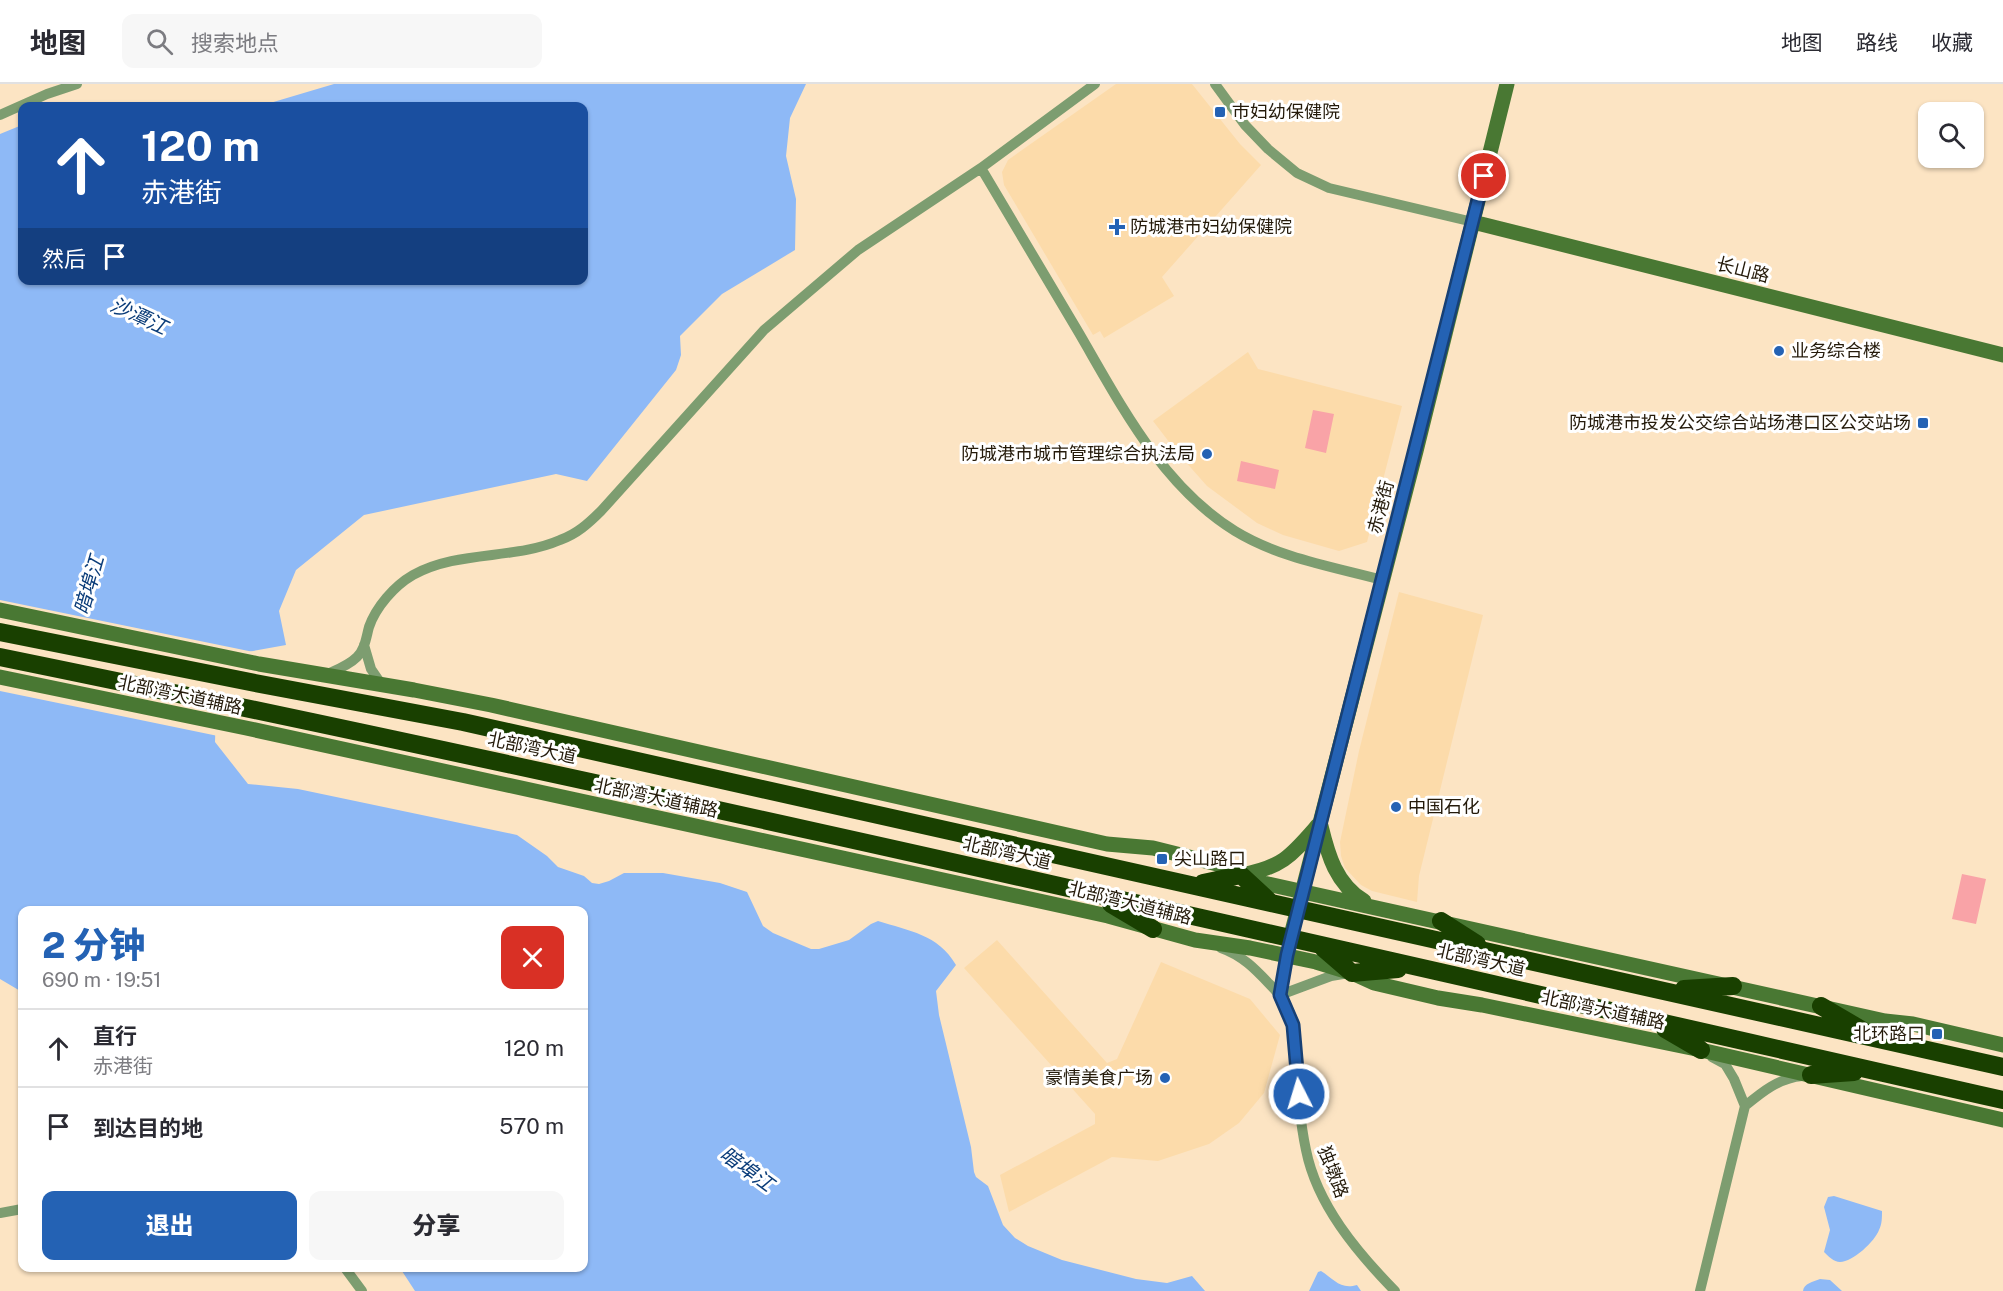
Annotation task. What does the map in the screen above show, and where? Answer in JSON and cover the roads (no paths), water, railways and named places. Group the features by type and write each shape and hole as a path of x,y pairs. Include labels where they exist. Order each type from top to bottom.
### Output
{"highway":[{"name":"北部湾大道","path":"0,632 463,722 2003,1067"},
{"name":"北部湾大道","path":"0,657 250,708 1097,895 1288,947 1319,945 2003,1100"},
{"path":"1195,885 1241,875 1270,902"},
{"path":"1097,895 1153,929"},
{"path":"1441,921 1488,951"},
{"path":"1319,945 1352,973 1416,967"},
{"path":"1662,990 1733,986"},
{"path":"1821,1006 1877,1039"},
{"path":"1650,1020 1701,1050"},
{"path":"1960,1058 2003,1053"},
{"path":"1810,1075 1872,1070"}],"main road":[{"name":"赤港街","path":"1288,947 1507,84"},
{"name":"长山路","path":"1473,222 2003,355"},
{"path":"0,610 259,664 502,707 1107,844 1153,848 1217,864 1259,882 1885,1021 1913,1024 2003,1045"},
{"name":"北部湾大道辅路","path":"0,677 246,728 1108,916 1195,940 1288,947 1374,982 1438,998 1701,1050 2003,1120"},
{"path":"1241,875 1274,866 1292,855 1320,823"},
{"path":"1320,823 1329,857 1341,881 1353,894 1373,906"}],"street":[{"path":"29,102 77,84"},
{"path":"322,676 351,662 358,656 380,606 395,588 412,576 433,566 532,548 560,540 584,528 764,330 858,250 981,168 1095,84"},
{"path":"1215,84 1245,125 1268,149 1297,173 1329,188 1473,222"},
{"path":"0,115 18,107"},
{"path":"981,168 1137,433 1192,499 1235,531 1265,546 1382,580"},
{"path":"364,645 371,669 382,685"},
{"path":"1195,940 1232,952 1250,963 1280,995"},
{"path":"1280,995 1288,947"},
{"path":"1280,995 1331,976 1352,973"},
{"name":"独墩路","path":"1280,995 1293,1025 1300,1117 1306,1152 1318,1187 1334,1217 1376,1271 1395,1291"},
{"path":"1701,1050 1725,1064 1745,1106"},
{"path":"1700,1291 1745,1106 1768,1088 1791,1077 1810,1075"},
{"path":"0,1213 18,1210"},
{"path":"348,1272 362,1291"}],"water":[{"path":"334,84 806,84 790,118 786,156 796,199 795,250 722,294 680,336 681,355 676,370 587,481 556,474 364,515 296,570 279,611 286,645 242,653 217,672 215,742 248,784 298,789 517,835 547,856 558,867 584,876 592,883 599,884 609,881 624,873 663,873 720,883 747,892 763,926 773,933 811,949 819,949 849,940 878,921 912,931 932,940 941,946 956,965 936,991 939,1015 971,1147 974,1172 976,1177 988,1186 1003,1225 1015,1238 1028,1246 1062,1260 1136,1279 1167,1283 1192,1276 1205,1291 415,1291 403,1272 588,1272 588,906 18,906 18,990 0,979 0,134 18,127 18,285 588,285 588,102 273,102"},
{"path":"1834,1196 1882,1211 1881,1225 1873,1240 1851,1259 1840,1262 1833,1260 1824,1252 1830,1230 1824,1207 1828,1197"},
{"path":"1321,1271 1342,1285 1357,1285 1361,1291 1309,1291 1318,1272"},
{"path":"1820,1279 1830,1280 1842,1291 1803,1291 1807,1284"}],"place":[{"name":"巿妇幼保健院","path":"1220,112"},
{"name":"防城港市妇幼保健院","path":"1117,227"},
{"name":"业务综合楼","path":"1779,351"},
{"name":"防城港市投发公交综合站场港口区公交站场","path":"1923,423"},
{"name":"防城港市城市管理综合执法局","path":"1207,454"},
{"name":"中国石化","path":"1396,807"},
{"name":"尖山路口","path":"1162,859"},
{"name":"北环路口","path":"1937,1034"},
{"name":"豪情美食广场","path":"1165,1078"}],"water label":[{"name":"沙潭江","path":"139,316"},
{"name":"暗埠江","path":"89,585"},
{"name":"暗埠江","path":"747,1169"}]}
